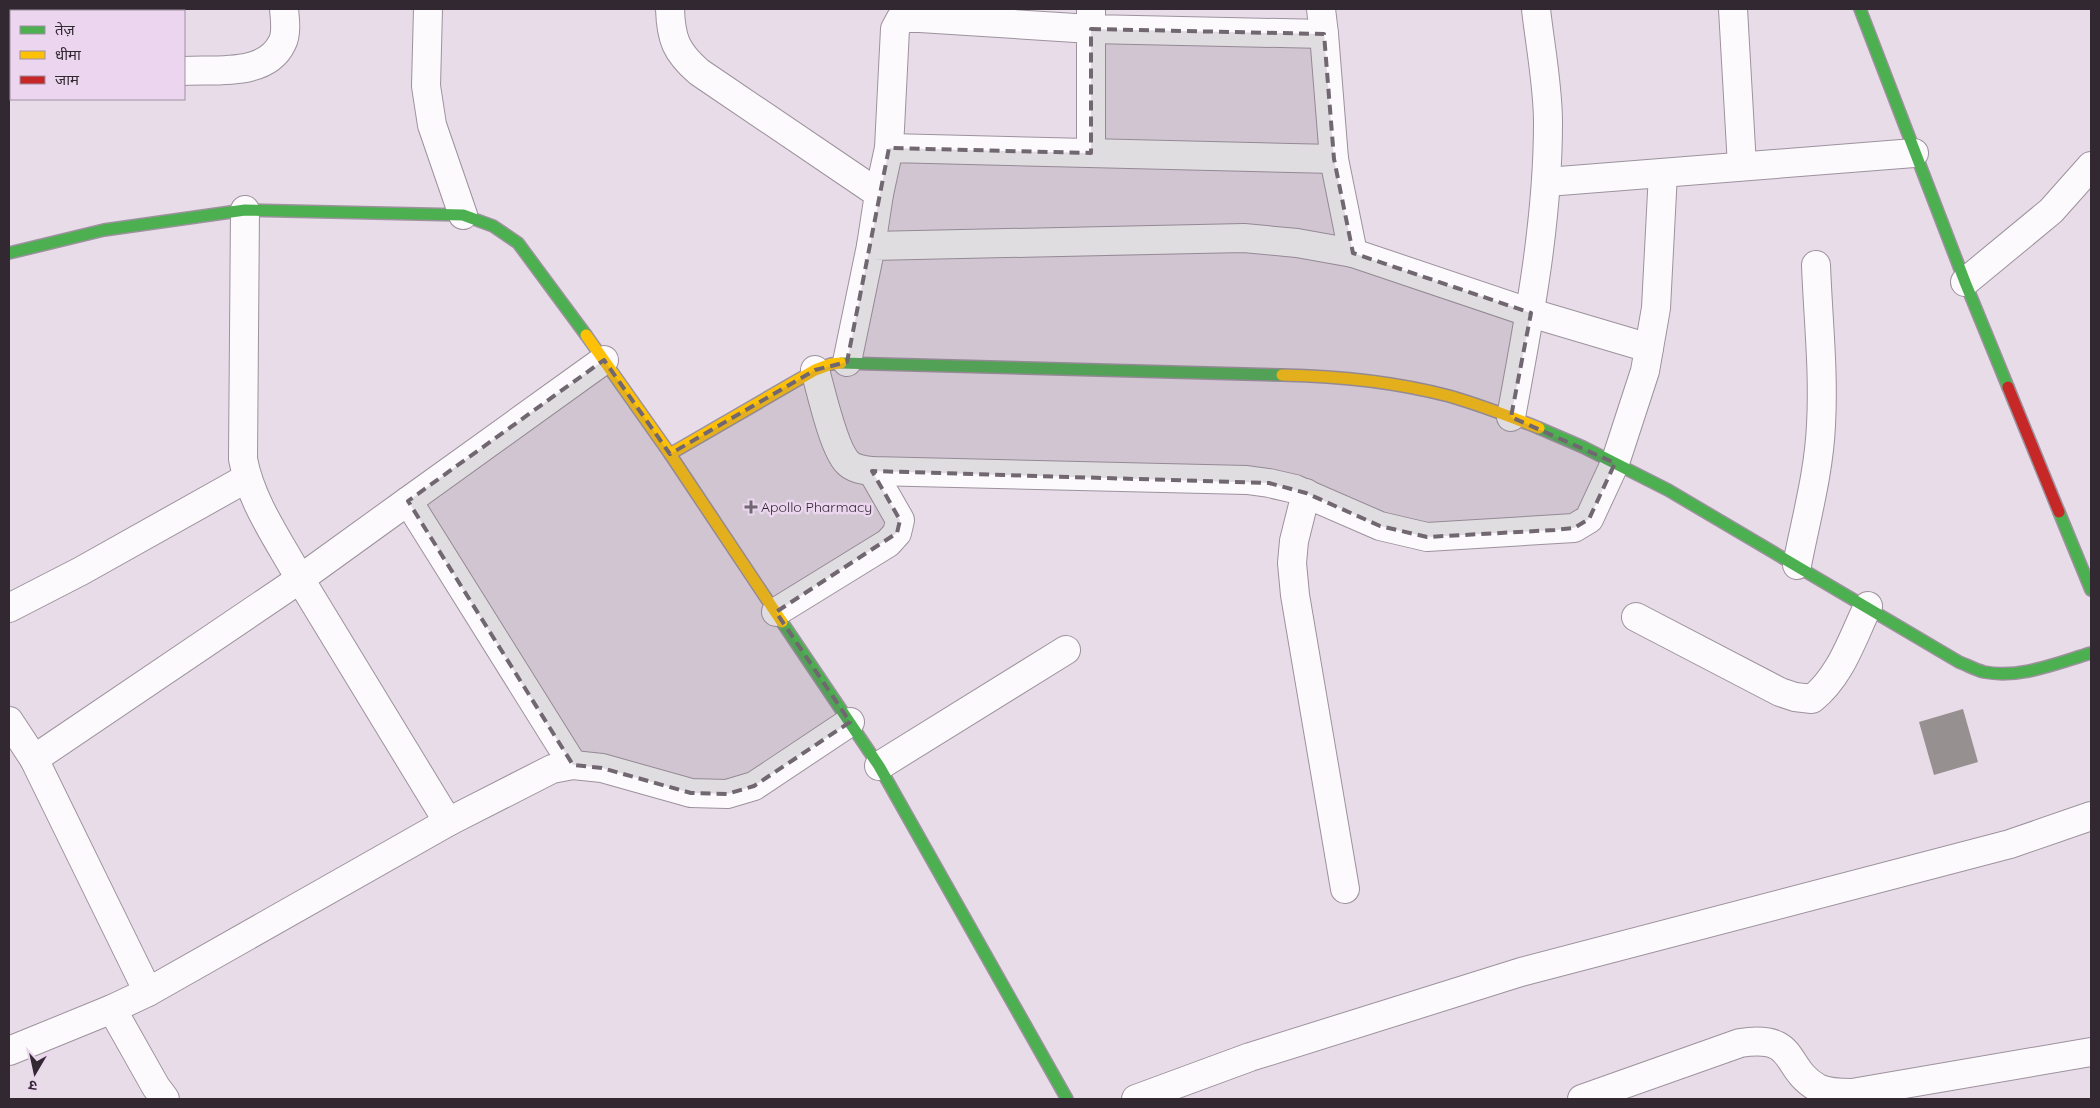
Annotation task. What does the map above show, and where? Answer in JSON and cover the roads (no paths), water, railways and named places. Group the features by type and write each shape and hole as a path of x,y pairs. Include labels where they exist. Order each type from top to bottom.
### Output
{"street":[{"path":"185,71 250,68 273,57 283,42 284,9"},
{"path":"428,9 426,86 432,125 463,215"},
{"path":"670,9 674,43 684,58 699,72 880,194"},
{"path":"1511,417 1530,313 1547,182 1548,120 1536,9"},
{"path":"1733,9 1742,166"},
{"path":"1860,9 1965,282 2091,590"},
{"path":"847,362 889,148 895,28 901,18 1323,22 1334,159 1353,253"},
{"path":"1091,19 1091,153"},
{"path":"889,148 1334,159"},
{"path":"1547,182 1914,153"},
{"path":"1965,282 2051,211 2091,166"},
{"path":"815,370 837,444 847,462 859,470 872,472 1247,480 1270,483 1306,493 1380,526 1427,537 1574,528 1589,519 1615,463 1645,371 1656,308 1662,173"},
{"path":"245,210 243,459 247,478 255,498 300,579 448,822"},
{"path":"9,253 104,230 245,210 463,215 493,226 518,243 670,454 879,766 1067,1099"},
{"path":"871,246 1244,238 1297,243 1353,253 1530,313 1649,348"},
{"path":"1797,565 1818,457 1821,426 1822,394 1816,265"},
{"path":"34,759 300,579 604,360"},
{"path":"670,454 815,370 832,364 847,362 1324,376 1394,384 1450,397 1511,417 1615,463 1692,502 1959,662 1984,672 2013,673 2091,653"},
{"path":"776,612 888,543 897,534 900,520 872,472"},
{"path":"9,608 81,571 247,478"},
{"path":"1306,493 1294,541 1292,563 1295,595 1345,889"},
{"path":"408,500 573,765"},
{"path":"1636,617 1780,692 1812,699 1834,677 1868,606"},
{"path":"879,766 1066,650"},
{"path":"9,721 34,759 148,992"},
{"path":"10,1050 112,1009 148,992 448,822 552,769 573,765 602,768 691,793 727,794 754,786 850,722"},
{"path":"1136,1099 1250,1057 1522,972 2010,844 2091,816"},
{"path":"112,1009 156,1087 165,1099"},
{"path":"1582,1099 1740,1043 1757,1041 1774,1044 1786,1051 1803,1076 1818,1088 1833,1092 1852,1093 2091,1052"}],"place":[{"name":"Apollo Pharmacy","path":"751,507"}]}
